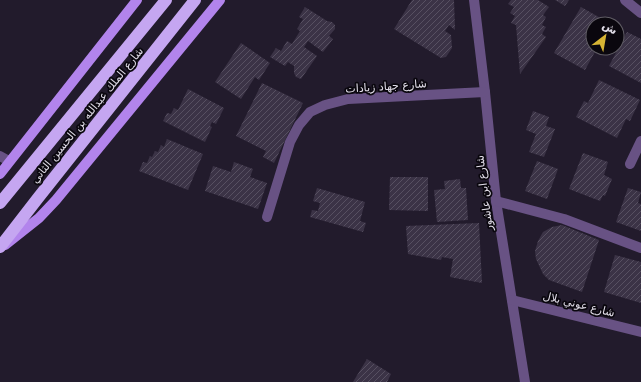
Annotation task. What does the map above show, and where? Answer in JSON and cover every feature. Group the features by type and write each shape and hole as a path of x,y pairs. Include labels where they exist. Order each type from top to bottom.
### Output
{"highway":[{"name":"شارع الملك عبدالله بن الحسين الثاني","path":"0,203 166,0"},
{"name":"شارع الملك عبدالله بن الحسين الثاني","path":"0,248 195,0"}],"main road":[{"path":"0,174 4,159 137,0"},
{"path":"0,248 39,218 56,200 220,0"}],"street":[{"name":"شارع ابن عاشور","path":"474,0 496,201 524,382"},
{"path":"625,0 641,13"},
{"name":"شارع جهاد زيادات","path":"267,217 290,142 299,125 310,112 325,105 348,99 485,92"},
{"path":"630,164 641,141"},
{"path":"496,201 564,219 641,248"},
{"name":"شارع عوني بلال","path":"512,300 641,332"}],"building":[{"path":"412,0 454,0 455,30 449,25 445,31 451,35 452,48 446,57 441,58 394,29"},
{"path":"511,0 538,0 549,7 543,15 546,17 542,25 546,27 542,34 546,37 520,74 516,25 511,23 515,16 510,13 514,7 508,4"},
{"path":"555,0 569,0 565,6"},
{"path":"305,7 327,21 332,22 335,25 335,29 329,36 333,39 323,52 308,41 304,47 317,56 301,79 296,77 294,73 294,66 288,62 285,66 270,57 276,48 281,51 287,41 292,44 300,31 297,29 303,19 299,17"},
{"path":"581,7 597,16 585,16 585,56 593,56 585,70 554,53"},
{"path":"627,32 641,39 641,83 609,66 614,56 625,56 625,36"},
{"path":"241,43 270,63 259,80 255,77 241,99 215,82"},
{"path":"599,80 640,100 630,121 626,119 617,138 576,117 584,101 588,103"},
{"path":"262,83 303,103 274,163 263,157 266,151 236,136"},
{"path":"188,89 224,108 216,124 212,122 210,126 212,127 205,142 163,121 167,113 171,114 174,108 178,110"},
{"path":"533,111 549,117 546,126 555,129 544,157 529,152 536,134 526,130"},
{"path":"167,139 203,154 188,190 139,171 143,162 147,163 150,156 152,157 155,151 158,152 161,145 164,147"},
{"path":"583,153 608,162 604,175 612,179 605,196 603,195 600,201 569,189"},
{"path":"537,161 558,169 547,199 525,191"},
{"path":"234,162 253,169 250,177 267,183 258,209 205,191 213,166 231,172"},
{"path":"390,177 428,177 428,211 389,210"},
{"path":"460,179 461,188 466,188 468,220 437,222 434,190 445,189 444,181"},
{"path":"317,188 365,202 360,221 366,223 363,232 310,217 312,210 318,211 320,203 313,201"},
{"path":"628,188 641,192 638,203 641,204 641,231 616,222"},
{"path":"479,223 482,283 450,277 453,259 442,257 441,260 408,254 406,226"},
{"path":"562,225 599,240 582,292 549,280 543,274 536,259 535,251 543,232 552,227"},
{"path":"615,255 641,262 641,303 604,292"},
{"path":"367,359 391,374 387,382 353,382"}]}
